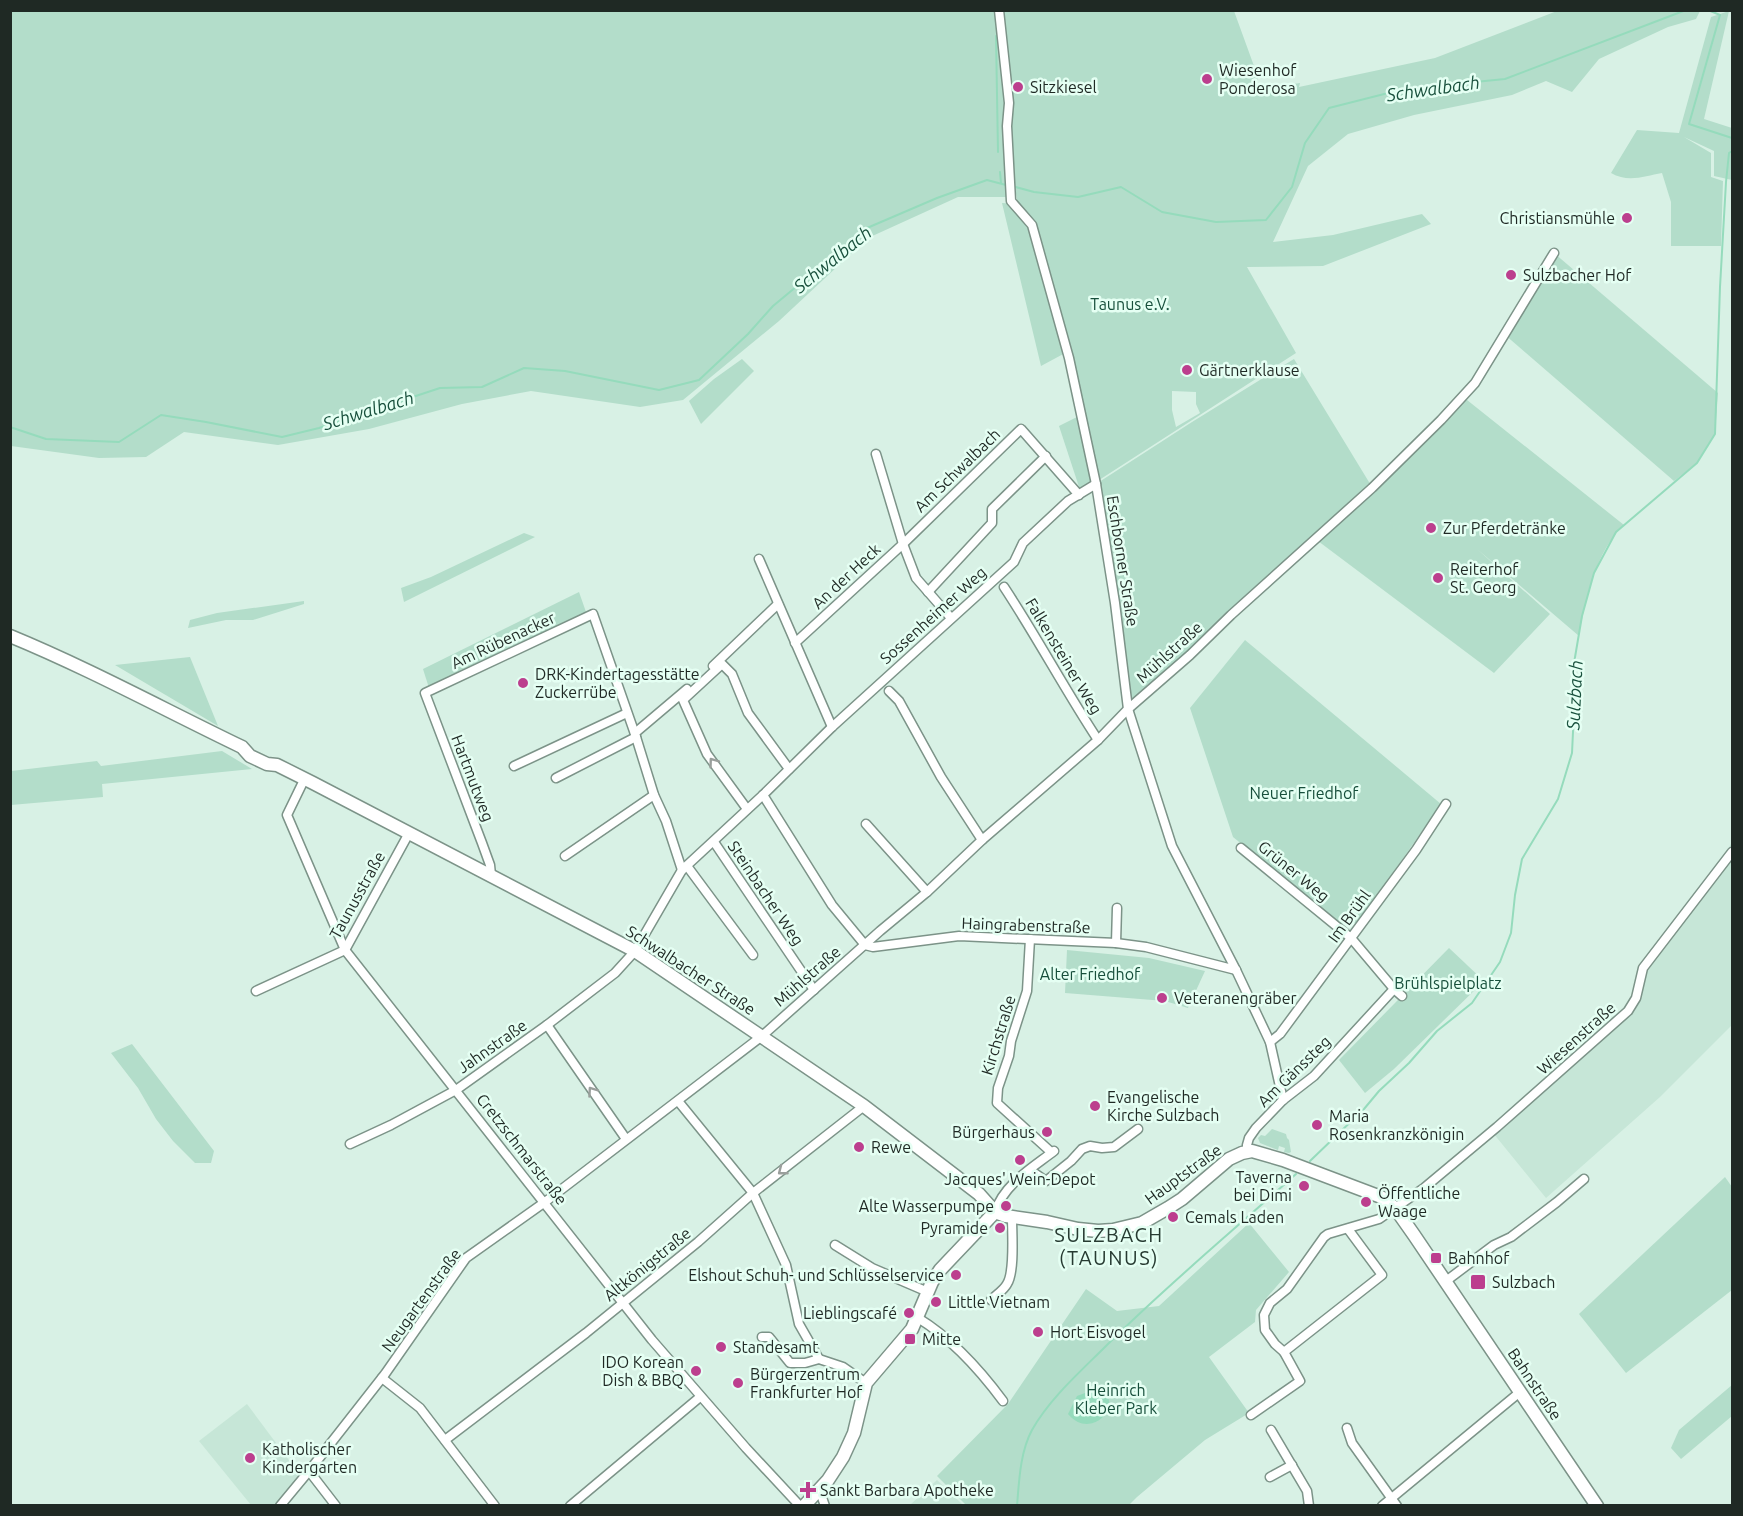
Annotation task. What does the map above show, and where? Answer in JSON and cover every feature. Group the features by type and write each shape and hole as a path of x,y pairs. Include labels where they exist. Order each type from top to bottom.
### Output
{"street":[{"name":"Eschborner Straße","path":"999,10 1009,103 1007,126 1011,201 1032,225 1069,358 1096,484 1115,603 1128,709 1172,846 1270,1042 1283,1100"},
{"name":"Mühlstraße","path":"762,1036 1098,740 1128,709 1372,488 1441,420 1474,383 1554,253"},
{"name":"Am Schwalbach","path":"903,544 1021,429 1079,495"},
{"path":"876,454 903,544"},
{"path":"928,592 992,523 992,509 1046,456"},
{"name":"Sossenheimer Weg","path":"635,951 684,868 714,842 832,727 1014,562 1023,543 1068,501 1096,484"},
{"name":"An der Heck","path":"795,643 903,544 916,578 951,618"},
{"path":"759,558 832,727"},
{"name":"Falkensteiner Weg","path":"1004,587 1098,740"},
{"path":"556,778 636,735 778,604"},
{"name":"Am Rübenacker","path":"425,693 593,614 627,713"},
{"name":"Schwalbacher Straße","path":"10,636 57,655 113,682 238,746 250,756 267,764 277,765 467,864 491,874 635,951 864,1106 979,1194 995,1212"},
{"path":"747,809 707,754 683,700 722,664 732,674 748,713 789,770"},
{"path":"889,691 899,701 941,777 982,840"},
{"name":"Hartmutweg","path":"425,693 490,865 491,874"},
{"path":"514,766 627,713 654,795 684,868 753,955"},
{"name":"Cretzschmarstraße","path":"304,780 287,815 345,950 700,1397 802,1506"},
{"path":"565,856 654,795"},
{"path":"763,795 826,896 865,945"},
{"name":"Im Brühl","path":"1270,1042 1280,1034 1351,938 1416,850 1446,804"},
{"path":"866,824 927,892"},
{"name":"Taunusstraße","path":"256,991 345,950 409,833"},
{"name":"Steinbacher Weg","path":"714,842 814,990"},
{"name":"Grüner Weg","path":"1241,848 1351,938 1402,996"},
{"name":"Wiesenstraße","path":"1251,1414 1300,1381 1284,1352 1275,1344 1266,1330 1263,1320 1267,1307 1283,1293 1324,1237 1379,1220 1424,1188 1628,1011 1635,998 1643,968 1732,852"},
{"path":"1116,943 1117,908"},
{"name":"Haingrabenstraße","path":"865,945 873,947 959,936 1116,943 1146,947 1236,970"},
{"name":"Kirchstraße","path":"1030,939 1027,991 1011,1041 1006,1069 998,1088 997,1103 1053,1151 1030,1170"},
{"name":"Jahnstraße","path":"350,1144 456,1090 615,973 635,951"},
{"name":"Am Gänssteg","path":"1247,1151 1252,1133 1283,1100 1314,1076 1395,989"},
{"path":"547,1025 626,1139"},
{"name":"Neugartenstraße","path":"280,1506 382,1378 466,1258 545,1202 762,1036"},
{"path":"678,1101 753,1193 786,1264 799,1324 819,1359"},
{"name":"Altkönigstraße","path":"445,1440 624,1303 753,1193 864,1106"},
{"path":"802,1506 839,1465 854,1433 866,1383 912,1329 932,1282 946,1263 995,1212 1000,1198 1030,1170 1046,1181 1082,1149 1090,1146 1101,1149 1114,1148 1138,1129"},
{"name":"Bahnstraße","path":"1247,1151 1271,1156 1366,1191 1381,1197 1395,1208 1597,1506"},
{"name":"Hauptstraße","path":"995,1212 1012,1218 1047,1222 1089,1231 1130,1227 1168,1208 1229,1160 1247,1151"},
{"path":"1446,1281 1494,1245 1511,1237 1584,1179"},
{"path":"990,1300 1007,1286 1010,1279 1012,1218"},
{"path":"1284,1352 1382,1275 1348,1229"},
{"path":"835,1245 872,1268 928,1292"},
{"path":"918,1318 983,1374 1003,1401"},
{"path":"762,1337 769,1337 790,1363 805,1363 819,1359 843,1367 866,1383"},
{"path":"382,1378 420,1408 495,1506"},
{"path":"1382,1506 1394,1502 1520,1392"},
{"path":"570,1506 700,1397"},
{"path":"1347,1428 1352,1443 1394,1502"},
{"path":"1271,1430 1307,1491 1309,1506"},
{"path":"1270,1477 1292,1465"},
{"path":"309,1471 336,1506"},
{"path":"819,1489 825,1506"}],"shaded area":[{"path":"1732,842 1732,1025 1660,1097 1546,1198 1489,1128 1631,1001 1640,965 1717,868"},
{"path":"1093,1390 1104,1393 1109,1400 1109,1408 1097,1421 1088,1424 1078,1422 1068,1414 1077,1396"},
{"name":"Katholischer Kindergarten","path":"247,1404 300,1475 275,1505 251,1505 199,1441"},
{"path":"937,1480 963,1505 910,1505"}],"green space":[{"name":"Taunus e.V.","path":"11,11 1234,11 1258,77 1255,90 1300,83 1299,87 1435,58 1557,11 1700,11 1696,19 1668,27 1599,59 1572,92 1546,81 1512,95 1414,115 1348,134 1308,166 1273,242 1333,235 1422,214 1431,224 1323,266 1247,267 1296,353 1096,482 1067,352 1041,366 1002,203 1018,204 1009,157 1004,163 1007,197 958,197 868,238 779,321 683,400 640,407 531,391 462,404 369,429 278,445 184,432 146,457 99,458 11,446","holes":["1172,391 1196,392 1196,404 1200,413 1176,427 1172,410"]},
{"path":"1729,11 1704,119 1732,128 1732,180 1714,176 1714,151 1684,137 1711,153 1711,177 1723,181 1721,246 1671,246 1671,202 1662,173 1624,178 1611,173 1637,130 1679,133 1711,17"},
{"path":"1554,253 1718,393 1715,434 1697,463 1674,481 1504,334"},
{"path":"742,359 754,371 701,424 689,401"},
{"path":"1294,359 1372,487 1462,396 1624,525 1614,536 1599,562 1588,592 1579,636 1477,549 1550,614 1494,673 1318,541 1128,709 1096,484"},
{"path":"1079,416 1093,479 1080,490 1059,426"},
{"path":"524,533 535,537 404,602 401,588 431,577"},
{"path":"579,592 586,612 429,688 423,669"},
{"path":"304,601 304,604 253,620 226,620 188,628 190,620 217,613"},
{"name":"Neuer Friedhof","path":"1245,640 1441,804 1358,923 1340,924 1233,837 1190,708"},
{"path":"190,657 218,726 115,665"},
{"path":"222,751 252,769 102,784 103,797 11,805 11,771 97,761 101,766"},
{"name":"Brühlspielplatz","path":"1449,948 1484,981 1394,1069 1365,1093 1339,1060"},
{"name":"Alter Friedhof","path":"1067,950 1149,958 1205,971 1188,1008 1165,1001 1065,993"},
{"path":"132,1044 214,1151 211,1163 195,1163 173,1141 156,1119 138,1088 111,1053"},
{"path":"1272,1129 1286,1134 1291,1152 1284,1152 1285,1148 1279,1146 1278,1150 1260,1143 1258,1138 1261,1135 1265,1136"},
{"path":"1725,1177 1732,1187 1732,1290 1626,1373 1579,1314"},
{"name":"Heinrich Kleber Park","path":"1249,1223 1289,1272 1256,1310 1255,1322 1209,1357 1249,1413 1205,1440 1129,1505 966,1505 937,1476 1008,1404 1086,1289 1117,1311 1159,1306"},
{"path":"1732,1385 1732,1416 1681,1459 1671,1448 1679,1430"}],"waterway":[{"name":"Schwalbach","path":"1012,186 1034,192 1078,197 1121,187 1162,212 1216,222 1266,220 1292,187 1305,143 1329,108 1404,89 1505,79 1686,10"},
{"name":"Schwalbach","path":"1708,10 1720,15 1689,124 1732,138"},
{"path":"996,36 998,152"},
{"name":"Sulzbach","path":"1310,1161 1409,1063 1437,1031 1472,1003 1500,962 1511,933 1522,859 1558,799 1572,753 1573,669 1582,616 1594,573 1616,532 1697,463 1715,434 1726,182 1729,153 1732,151"},
{"path":"1000,172 1001,183"},
{"name":"Schwalbach","path":"10,427 46,439 119,442 161,415 282,437 319,428 440,388 482,387 524,368 565,371 659,390 699,380 748,334 773,306 867,228 937,198 987,180 1006,185"},
{"name":"Sulzbach","path":"1017,1506 1021,1467 1028,1439 1039,1418 1057,1396 1153,1301 1296,1174"}],"place":[{"name":"Wiesenhof Ponderosa","path":"1207,79"},
{"name":"Sitzkiesel","path":"1018,87"},
{"name":"Christiansmühle","path":"1627,218"},
{"name":"Sulzbacher Hof","path":"1511,275"},
{"name":"Gärtnerklause","path":"1187,370"},
{"name":"Zur Pferdetränke","path":"1431,528"},
{"name":"Reiterhof St. Georg","path":"1438,578"},
{"name":"DRK-Kindertagesstätte Zuckerrübe","path":"523,683"},
{"name":"Veteranengräber","path":"1162,998"},
{"name":"Evangelische Kirche Sulzbach","path":"1095,1106"},
{"name":"Maria Rosenkranzkönigin","path":"1317,1125"},
{"name":"Bürgerhaus","path":"1047,1132"},
{"name":"Rewe","path":"859,1147"},
{"name":"Jacques' Wein-Depot","path":"1020,1160"},
{"name":"Taverna bei Dimi","path":"1304,1186"},
{"name":"Öffentliche Waage","path":"1366,1202"},
{"name":"Alte Wasserpumpe","path":"1006,1206"},
{"name":"Cemals Laden","path":"1173,1217"},
{"name":"Pyramide","path":"1000,1228"},
{"name":"Bahnhof","path":"1436,1258"},
{"name":"Elshout Schuh- und Schlüsselservice","path":"956,1275"},
{"name":"Sulzbach","path":"1478,1282"},
{"name":"Little Vietnam","path":"936,1302"},
{"name":"Lieblingscafé","path":"909,1313"},
{"name":"Hort Eisvogel","path":"1038,1332"},
{"name":"Mitte","path":"910,1339"},
{"name":"Standesamt","path":"721,1347"},
{"name":"IDO Korean Dish & BBQ","path":"696,1371"},
{"name":"Bürgerzentrum Frankfurter Hof","path":"738,1383"},
{"name":"Katholischer Kindergarten","path":"250,1458"},
{"name":"Sankt Barbara Apotheke","path":"808,1490"}],"district":[{"name":"SULZBACH (TAUNUS)","path":"1109,1246"}]}
